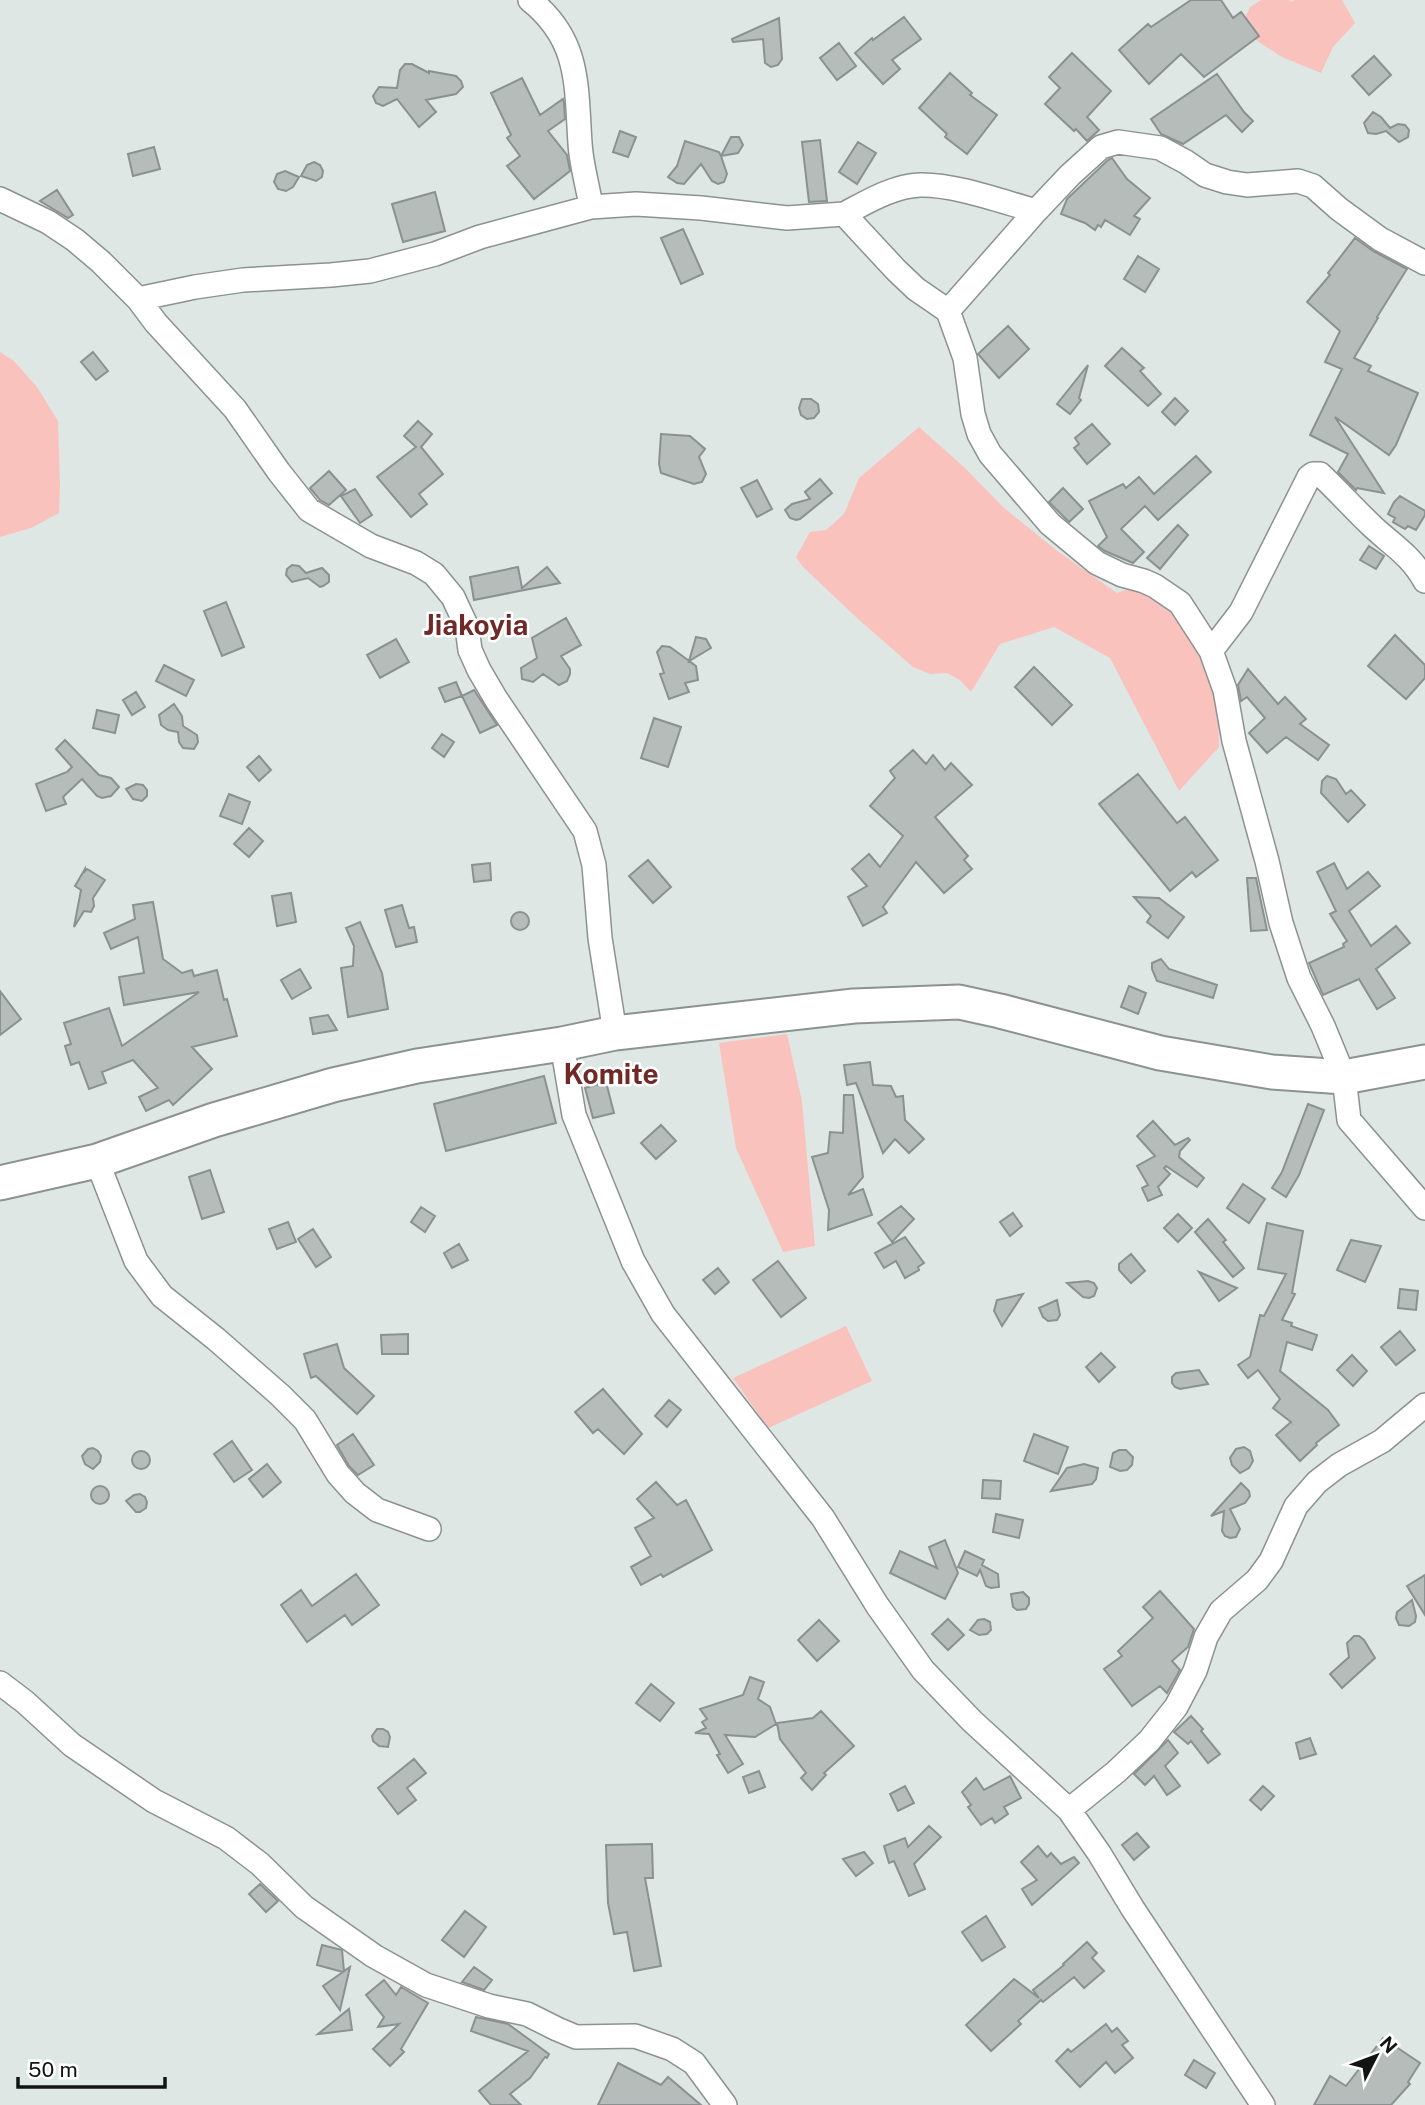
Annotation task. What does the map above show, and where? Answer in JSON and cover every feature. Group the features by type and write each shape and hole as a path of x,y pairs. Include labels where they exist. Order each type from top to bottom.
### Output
{"street":[{"path":"530,0 549,16 556,26 574,65 580,146 591,207"},
{"path":"948,311 1070,176 1101,147 1118,142 1160,148 1205,175 1227,182 1247,184 1298,181 1313,186 1380,239 1425,263"},
{"path":"138,299 243,280 370,271 435,254 480,236 591,207 636,204 787,218 844,214 895,190 919,185 978,195 1036,211"},
{"path":"0,199 21,208 75,240 138,299 156,323 235,409 309,510 371,546 416,563 434,574 453,597 467,627 470,650 485,680 585,831 594,865 599,928 615,1033"},
{"path":"844,214 916,289 948,311 965,358 976,424 989,454 1050,524 1097,563 1122,575 1156,586 1180,603 1211,651 1225,690 1234,741 1281,923 1299,978 1323,1026 1343,1077 1349,1120 1425,1208"},
{"path":"1211,651 1241,612 1309,477 1313,474 1321,474 1372,526 1424,573"},
{"path":"0,1183 97,1161 214,1120 333,1084 417,1066 562,1044 615,1033 854,1006 959,1002 1160,1053 1272,1072 1343,1077 1425,1062"},
{"path":"562,1044 574,1115 633,1261 663,1314 823,1517 877,1605 923,1670 972,1721 1069,1810 1263,2105"},
{"path":"97,1161 136,1261 162,1296 216,1339 305,1420 338,1474 355,1493 377,1510 429,1529"},
{"path":"1069,1810 1149,1741 1176,1707 1195,1671 1206,1637 1221,1611 1257,1580 1271,1561 1296,1506 1317,1482 1339,1465 1382,1441 1425,1405"},
{"path":"0,1683 72,1745 153,1801 226,1839 260,1864 304,1907 374,1956 426,1985 489,2006 527,2014 576,2036 635,2036 671,2049 694,2063 725,2105"}],"shaded area":[{"path":"1261,0 1342,0 1355,23 1333,47 1321,73 1282,57 1240,30 1250,7"},
{"path":"0,352 14,361 37,387 58,421 60,485 59,513 31,528 0,537"},
{"path":"919,427 1003,507 1056,550 1117,593 1144,583 1181,610 1218,696 1219,747 1179,791 1110,658 1054,627 1000,644 971,692 960,680 947,673 930,674 913,667 803,567 796,557 810,532 826,530 844,514 859,478"},
{"path":"787,1034 802,1101 815,1246 783,1252 736,1148 719,1043"},
{"path":"846,1326 872,1381 768,1428 733,1378"}],"building":[{"path":"1191,0 1221,0 1233,18 1241,12 1259,36 1204,77 1181,54 1149,84 1119,50 1148,24 1151,27"},
{"path":"904,17 921,39 892,60 900,69 883,84 855,53"},
{"path":"779,18 782,59 778,65 771,67 765,63 763,39 733,42 732,39"},
{"path":"839,43 856,66 837,80 820,58"},
{"path":"1072,53 1111,91 1087,117 1099,130 1087,141 1045,104 1060,88 1049,77"},
{"path":"1374,56 1391,75 1369,95 1352,76"},
{"path":"405,64 412,64 429,73 456,76 463,87 456,94 426,100 436,112 419,127 397,99 383,106 376,103 373,96 379,87 397,88 400,70"},
{"path":"950,73 972,93 970,95 997,115 967,154 945,137 947,134 919,108"},
{"path":"1217,74 1253,121 1242,132 1226,115 1183,144 1161,134 1151,119"},
{"path":"522,78 540,115 563,99 564,103 565,119 548,131 567,155 570,171 534,199 507,166 520,156 507,138 511,135 491,93"},
{"path":"1373,112 1390,128 1398,124 1405,125 1409,130 1408,137 1399,142 1386,131 1368,133 1364,123"},
{"path":"620,131 636,137 628,157 613,152"},
{"path":"731,137 739,137 743,145 738,153 721,156"},
{"path":"820,140 827,201 809,202 802,142"},
{"path":"685,141 719,152 727,174 724,182 718,184 712,181 701,164 684,184 668,177 677,166"},
{"path":"858,142 876,153 857,184 839,172"},
{"path":"154,147 160,169 133,176 128,154"},
{"path":"1112,158 1127,179 1150,198 1134,216 1140,219 1130,235 1105,220 1101,227 1098,225 1095,230 1061,214 1067,199"},
{"path":"314,162 320,165 322,177 316,181 301,176 307,165"},
{"path":"285,171 299,177 293,187 286,191 278,189 274,182 277,174"},
{"path":"57,190 73,215 68,218 40,201"},
{"path":"435,192 445,231 403,242 392,204"},
{"path":"683,229 703,274 681,284 661,238"},
{"path":"1355,238 1407,269 1354,358 1371,366 1368,371 1418,393 1396,445 1389,455 1335,417 1384,493 1356,490 1338,472 1348,454 1310,435 1342,369 1325,362 1340,331 1307,302 1330,275 1328,273"},
{"path":"1138,256 1159,269 1145,292 1124,279"},
{"path":"1008,326 1029,349 999,378 978,354"},
{"path":"1122,348 1144,368 1140,371 1161,394 1148,406 1105,366"},
{"path":"93,352 108,371 96,380 81,362"},
{"path":"1088,365 1079,398 1081,400 1070,414 1057,404"},
{"path":"1175,398 1188,411 1175,425 1162,412"},
{"path":"802,399 811,399 818,404 819,412 814,418 807,419 801,415 799,408"},
{"path":"418,421 432,434 421,447 443,474 419,494 427,504 411,517 377,477 416,447 404,436"},
{"path":"1092,424 1110,444 1087,464 1074,448 1079,444 1075,438"},
{"path":"661,434 690,436 705,449 699,457 706,474 702,482 694,484 661,473"},
{"path":"1196,456 1211,472 1158,520 1145,506 1121,529 1144,552 1133,563 1098,546 1107,537 1089,501 1123,484 1126,488 1139,477 1154,494"},
{"path":"329,471 346,490 329,505 320,500 310,488"},
{"path":"820,479 832,493 800,519 790,518 785,510 792,504 810,499 805,492"},
{"path":"757,480 772,509 757,517 741,488"},
{"path":"1063,488 1083,509 1069,522 1049,502"},
{"path":"355,489 372,515 360,523 341,496"},
{"path":"1400,496 1425,511 1416,530 1408,526 1405,529 1393,522 1395,518 1388,514"},
{"path":"1178,525 1188,535 1160,569 1147,558"},
{"path":"1369,546 1384,556 1376,569 1360,560"},
{"path":"292,565 299,566 306,573 322,568 329,575 329,582 320,587 308,578 292,582 286,575 287,569"},
{"path":"518,567 522,588 547,567 560,583 474,600 470,577"},
{"path":"226,602 244,647 222,656 204,611"},
{"path":"566,618 581,645 561,656 570,669 567,681 559,685 543,674 533,682 522,679 521,668 537,658 532,638"},
{"path":"1395,635 1425,665 1425,678 1406,699 1368,666"},
{"path":"696,637 706,639 711,648 689,661"},
{"path":"396,639 409,662 380,678 367,655"},
{"path":"662,646 670,647 696,666 698,680 685,683 689,692 669,699 660,674 664,673 657,652"},
{"path":"164,665 194,680 186,696 156,681"},
{"path":"1034,667 1072,705 1052,725 1015,687"},
{"path":"1248,669 1278,704 1285,697 1306,719 1300,724 1329,745 1318,760 1286,737 1267,753 1249,733 1265,718 1247,697 1241,701 1238,685"},
{"path":"456,682 462,696 445,702 439,688"},
{"path":"474,690 497,725 480,733 462,696"},
{"path":"136,692 145,707 132,715 123,700"},
{"path":"174,704 182,716 183,726 197,735 198,742 194,749 183,748 178,732 161,725 159,715"},
{"path":"97,710 119,715 115,733 93,728"},
{"path":"654,718 681,727 668,767 641,758"},
{"path":"442,734 454,742 444,757 432,748"},
{"path":"65,740 99,775 111,778 119,787 111,796 102,798 82,779 63,797 66,804 46,811 36,784 67,772 72,767 56,749"},
{"path":"913,750 926,764 933,755 945,770 951,763 972,785 935,817 968,856 964,860 972,869 944,893 916,862 883,907 887,913 863,926 848,897 867,886 852,869 869,854 880,867 903,836 870,806 895,778 890,771"},
{"path":"259,756 271,770 259,781 247,767"},
{"path":"1138,774 1177,823 1185,817 1218,860 1196,877 1192,872 1170,891 1099,804"},
{"path":"1327,776 1336,779 1346,794 1351,790 1365,805 1348,822 1321,793 1322,781"},
{"path":"136,784 143,785 147,790 147,796 142,801 133,799 126,789"},
{"path":"229,794 250,802 242,824 220,816"},
{"path":"249,828 263,841 249,857 234,844"},
{"path":"648,860 671,887 653,903 629,876"},
{"path":"490,863 491,880 474,882 472,865"},
{"path":"1334,863 1347,889 1368,872 1380,886 1349,911 1371,946 1396,926 1410,943 1376,969 1395,998 1377,1009 1359,979 1323,995 1309,963 1344,947 1343,944 1347,941 1330,914 1336,911 1317,872"},
{"path":"85,869 105,880 93,898 94,906 91,912 84,911 74,927 81,890 75,886"},
{"path":"1247,878 1256,878 1267,930 1251,931"},
{"path":"291,893 296,922 277,926 272,896"},
{"path":"1134,897 1159,898 1184,917 1168,938 1147,922 1151,916"},
{"path":"153,902 163,959 182,973 192,970 194,976 217,970 237,1036 192,1047 212,1069 173,1105 169,1100 146,1111 139,1097 158,1088 133,1060 102,1072 106,1083 89,1089 79,1062 71,1065 65,1046 71,1044 64,1023 109,1008 122,1046 199,992 124,1005 119,977 144,973 138,937 111,949 104,933 135,919 133,905"},
{"path":"402,905 409,928 414,927 417,942 396,947 385,910"},
{"path":"516,912 524,912 529,921 527,928 516,930 511,925 511,917"},
{"path":"360,922 382,973 388,1009 348,1017 341,968 353,966 354,946 346,928"},
{"path":"1161,959 1169,969 1217,985 1213,998 1157,981 1152,963"},
{"path":"300,969 311,988 292,999 281,980"},
{"path":"1129,986 1146,993 1138,1014 1121,1007"},
{"path":"0,991 21,1019 0,1035"},
{"path":"328,1015 337,1030 313,1034 310,1018"},
{"path":"870,1062 873,1085 891,1086 896,1097 903,1096 905,1120 924,1139 909,1153 895,1139 883,1153 856,1083 847,1085 844,1065"},
{"path":"544,1076 556,1123 446,1151 434,1104"},
{"path":"606,1082 614,1113 593,1118 585,1088"},
{"path":"844,1095 853,1095 863,1177 848,1195 863,1189 872,1215 828,1230 829,1210 812,1157 828,1153 830,1132 843,1133"},
{"path":"1308,1104 1324,1110 1299,1175 1286,1197 1272,1188 1282,1172"},
{"path":"1153,1121 1175,1145 1188,1138 1190,1140 1180,1151 1179,1157 1204,1178 1197,1187 1166,1166 1164,1168 1170,1174 1158,1187 1162,1195 1148,1201 1142,1188 1148,1185 1137,1166 1155,1156 1137,1136"},
{"path":"661,1125 676,1141 656,1159 641,1143"},
{"path":"210,1170 224,1212 202,1219 189,1177"},
{"path":"1243,1184 1265,1199 1249,1223 1227,1208"},
{"path":"901,1206 914,1219 892,1242 878,1223"},
{"path":"421,1207 435,1216 425,1232 411,1222"},
{"path":"1013,1213 1022,1226 1010,1236 1000,1222"},
{"path":"1178,1214 1192,1228 1178,1242 1164,1228"},
{"path":"1208,1219 1244,1268 1233,1277 1195,1232"},
{"path":"288,1222 296,1242 277,1249 269,1229"},
{"path":"1267,1223 1303,1231 1292,1293 1295,1294 1282,1320 1317,1335 1312,1350 1287,1342 1280,1371 1328,1410 1339,1425 1316,1443 1300,1461 1276,1435 1291,1422 1273,1408 1280,1399 1258,1370 1248,1378 1238,1365 1250,1357 1260,1315 1264,1316 1286,1274 1258,1269"},
{"path":"313,1229 331,1257 316,1267 298,1239"},
{"path":"905,1237 924,1263 918,1267 919,1270 905,1278 896,1261 884,1268 875,1253"},
{"path":"1351,1240 1381,1246 1365,1282 1337,1270"},
{"path":"459,1244 468,1260 452,1268 444,1253"},
{"path":"1131,1254 1145,1271 1131,1283 1119,1270 1119,1264"},
{"path":"778,1261 806,1298 781,1317 753,1280"},
{"path":"718,1268 729,1282 715,1294 703,1280"},
{"path":"1199,1272 1237,1288 1219,1301"},
{"path":"1067,1283 1094,1283 1097,1288 1094,1296 1089,1298 1083,1297"},
{"path":"1400,1289 1418,1291 1416,1310 1398,1308"},
{"path":"1023,1294 1002,1326 994,1311 997,1300"},
{"path":"1057,1300 1060,1315 1057,1320 1048,1321 1039,1308"},
{"path":"1400,1331 1415,1350 1396,1365 1381,1347"},
{"path":"408,1334 408,1354 382,1354 381,1335"},
{"path":"337,1344 344,1368 374,1396 357,1414 316,1376 311,1378 304,1354"},
{"path":"1101,1353 1115,1367 1099,1382 1086,1367"},
{"path":"1352,1355 1367,1371 1353,1386 1337,1370"},
{"path":"1199,1370 1208,1384 1180,1389 1172,1383 1172,1377 1176,1373"},
{"path":"603,1389 642,1434 624,1454 598,1429 593,1433 575,1412"},
{"path":"669,1400 681,1410 667,1427 655,1416"},
{"path":"353,1434 374,1465 358,1475 349,1466 337,1445"},
{"path":"1034,1434 1068,1447 1058,1474 1024,1461"},
{"path":"232,1441 252,1470 234,1482 214,1454"},
{"path":"1244,1447 1250,1451 1253,1461 1249,1468 1240,1473 1232,1465 1230,1458 1236,1449"},
{"path":"93,1448 101,1456 100,1462 93,1469 85,1464 82,1456 88,1449"},
{"path":"1126,1450 1133,1457 1132,1465 1127,1470 1120,1471 1110,1467 1113,1453"},
{"path":"141,1451 147,1454 150,1460 147,1466 141,1469 135,1466 132,1460 135,1454"},
{"path":"267,1464 281,1482 263,1497 249,1479"},
{"path":"1084,1464 1098,1468 1092,1484 1051,1491 1067,1468"},
{"path":"983,1480 1001,1481 1000,1499 982,1498"},
{"path":"656,1482 677,1505 686,1500 712,1550 663,1577 661,1574 641,1585 631,1567 651,1556 635,1528 654,1518 637,1499"},
{"path":"1241,1483 1250,1496 1245,1503 1230,1509 1240,1529 1236,1537 1230,1538 1222,1531 1224,1511 1211,1516"},
{"path":"100,1486 106,1489 109,1495 106,1501 100,1504 94,1501 91,1495 94,1489"},
{"path":"140,1494 145,1497 146,1508 136,1512 126,1501"},
{"path":"996,1514 1023,1520 1019,1538 993,1532"},
{"path":"945,1540 958,1573 945,1599 890,1573 900,1551 937,1568 929,1547"},
{"path":"965,1551 984,1560 982,1565 998,1574 999,1587 986,1586 980,1570 977,1576 958,1567"},
{"path":"356,1574 379,1605 352,1625 345,1615 307,1642 281,1605 301,1590 312,1606"},
{"path":"1425,1575 1425,1615 1407,1586"},
{"path":"1160,1591 1194,1629 1188,1647 1172,1661 1180,1670 1167,1693 1160,1686 1132,1706 1104,1669 1122,1656 1118,1651 1153,1618 1143,1607"},
{"path":"1023,1592 1029,1598 1029,1604 1026,1609 1017,1610 1013,1607 1011,1594"},
{"path":"1412,1600 1415,1622 1409,1626 1399,1625 1397,1612"},
{"path":"948,1619 964,1635 948,1650 932,1634"},
{"path":"819,1620 839,1641 817,1661 798,1640"},
{"path":"978,1620 990,1622 991,1630 987,1634 979,1635 970,1630"},
{"path":"1354,1636 1364,1640 1375,1658 1342,1688 1330,1674 1349,1657 1347,1643"},
{"path":"750,1677 764,1682 758,1699 770,1707 776,1724 755,1737 725,1735 743,1764 728,1773 709,1734 695,1733 706,1728 702,1722 707,1719 700,1709 743,1695"},
{"path":"651,1684 674,1703 660,1721 636,1703"},
{"path":"821,1711 854,1746 824,1773 826,1775 812,1790 801,1778 806,1773 780,1739 777,1723 813,1718"},
{"path":"1191,1716 1220,1754 1208,1763 1191,1741 1188,1744 1174,1732"},
{"path":"377,1729 388,1732 388,1747 379,1746 373,1741 372,1736"},
{"path":"1310,1738 1316,1754 1300,1759 1296,1743"},
{"path":"1168,1740 1178,1753 1165,1766 1180,1786 1167,1795 1154,1776 1145,1785 1134,1774"},
{"path":"414,1759 426,1773 407,1788 416,1800 398,1814 378,1788"},
{"path":"759,1771 765,1787 749,1793 743,1777"},
{"path":"1010,1776 1021,1798 1004,1807 1008,1814 995,1823 992,1818 981,1825 968,1807 971,1805 962,1792 976,1778 984,1790"},
{"path":"905,1786 914,1803 898,1811 890,1794"},
{"path":"1263,1786 1274,1796 1261,1810 1250,1800"},
{"path":"929,1826 941,1837 914,1864 925,1889 909,1896 894,1861 889,1863 884,1846 905,1838 908,1847"},
{"path":"1137,1833 1149,1847 1134,1860 1122,1845"},
{"path":"652,1844 653,1878 645,1878 661,1966 634,1971 627,1932 614,1934 608,1903 606,1845"},
{"path":"1038,1846 1047,1857 1051,1853 1061,1864 1074,1857 1079,1863 1032,1905 1022,1889 1037,1880 1021,1862"},
{"path":"864,1852 873,1863 856,1876 843,1859"},
{"path":"260,1884 278,1901 266,1912 249,1894"},
{"path":"465,1911 486,1927 464,1957 442,1940"},
{"path":"986,1916 1005,1947 982,1961 962,1932"},
{"path":"1087,1942 1097,1953 1092,1958 1104,1971 1084,1988 1074,1977 1043,2002 1041,2000 1018,2021 1021,2024 991,2051 966,2025 1014,1979 1039,1998 1033,1990"},
{"path":"322,1945 342,1950 344,1971 350,1967 340,2010 323,1986 343,1972 317,1965"},
{"path":"474,1967 492,1980 484,1990 462,1982"},
{"path":"384,1980 396,1995 401,1987 428,2003 401,2049 404,2052 390,2066 373,2049 399,2024 378,2027 384,2017 366,1995"},
{"path":"349,2009 352,2030 318,2034"},
{"path":"476,2017 508,2024 549,2054 530,2078 510,2094 521,2105 491,2105 479,2091 528,2051 471,2031"},
{"path":"1106,2024 1112,2032 1117,2028 1128,2041 1122,2045 1133,2058 1115,2073 1106,2062 1080,2087 1056,2061 1068,2049 1071,2052"},
{"path":"1383,2038 1420,2063 1408,2082 1410,2084 1391,2105 1314,2105 1330,2076 1346,2086"},
{"path":"1194,2060 1215,2073 1206,2088 1185,2075"},
{"path":"618,2063 661,2085 668,2077 701,2105 598,2105"}],"district":[{"name":"Jiakoyia","path":"476,624"},
{"name":"Komite","path":"611,1073"}]}
